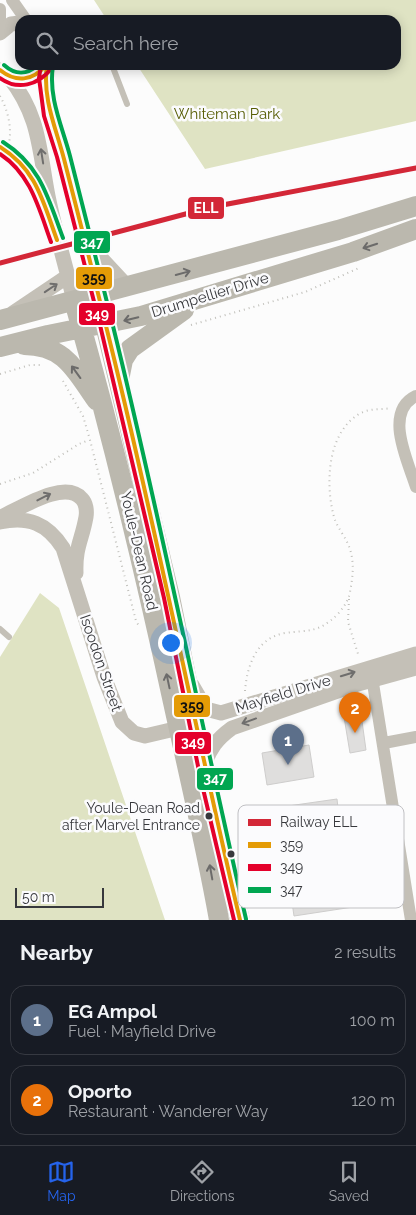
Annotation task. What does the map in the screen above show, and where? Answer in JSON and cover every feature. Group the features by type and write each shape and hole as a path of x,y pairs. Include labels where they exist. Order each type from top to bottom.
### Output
{"main road":[{"name":"Drumpellier Drive","path":"2,320 338,230 416,206"},
{"name":"Drumpellier Drive","path":"3,346 106,324 203,298 353,252 416,229"},
{"name":"Youle-Dean Road","path":"98,295 182,655 204,766 240,920"},
{"path":"118,383 123,360 130,349 203,298"},
{"name":"Youle-Dean Road","path":"74,301 146,578 208,856 219,920"},
{"path":"3,346 44,346 61,355 104,411"}],"street":[{"path":"12,0 22,15"},
{"path":"0,9 0,22"},
{"path":"0,33 11,24 15,24"},
{"path":"4,74 26,80 35,76 41,70"},
{"path":"46,70 50,115 63,155 98,295"},
{"path":"4,74 35,122 40,141 48,196 74,301"},
{"path":"85,241 128,287"},
{"path":"2,320 68,276"},
{"path":"416,396 401,410 398,422 416,487"},
{"name":"Isoodon Street","path":"0,517 56,491 68,490 78,493 85,502 87,515 77,545 76,560 81,602"},
{"name":"Isoodon Street","path":"0,522 14,519 37,522 56,537 67,558 122,722 134,733 145,736 179,728"},
{"name":"Mayfield Drive","path":"182,655 200,701 206,709 221,713 416,654"},
{"name":"Mayfield Drive","path":"204,766 216,740 232,728 368,669 416,668"},
{"path":"368,669 384,743 393,805"},
{"path":"179,728 187,717 189,694"},
{"path":"384,743 416,738"},
{"path":"404,874 411,920"}],"lane":[{"path":"114,70 127,104"},
{"path":"0,147 19,160 36,181 63,255"},
{"path":"0,629 9,637"}],"path":[{"path":"0,96 11,132 9,143"},
{"path":"187,327 305,292 363,266"},
{"path":"0,374 30,365 50,367"},
{"path":"62,380 83,416 136,621 141,628"},
{"path":"368,669 348,622 349,594 353,568 352,556 334,518 330,464 344,430 351,420 366,411 396,407"},
{"path":"0,484 34,473 80,444 90,440"},
{"path":"244,693 250,661 258,648 270,639 284,633 314,630 327,624 346,604 349,594"}],"green space":[{"name":"Whiteman Park","path":"94,0 416,0 416,121 205,169 140,70 401,70 401,15 104,15"},
{"path":"40,593 59,608 165,920 0,920 0,657"}],"building":[{"path":"361,714 366,750 350,753 344,717"},
{"path":"309,745 314,777 267,785 262,753"},
{"path":"337,799 338,805 295,805"},
{"path":"293,908 346,908 294,916"}],"rail line":[{"name":"ELL","path":"0,263 212,207 416,168"}],"transit line":[{"name":"347","path":"4,65 17,72 31,70"},
{"name":"359","path":"0,70 12,77 18,78 30,77 41,70"},
{"name":"349","path":"40,70 39,78 44,116 57,157 100,325 164,598 200,776 234,920"},
{"name":"359","path":"47,70 48,101 123,396 240,920"},
{"name":"349","path":"0,78 7,82 21,85 40,79 50,70"},
{"name":"347","path":"53,70 52,89 54,100 70,156 130,396 238,883"},
{"name":"347","path":"3,142 16,151 35,172 42,184 63,238"},
{"name":"359","path":"0,147 23,166 31,177 43,200 57,240"},
{"name":"349","path":"0,154 11,162 27,182 38,205 51,242"},
{"name":"347","path":"244,908 246,919"}],"place":[{"name":"Oporto","path":"355,733"},
{"name":"EG Ampol","path":"288,765"},
{"name":"Youle-Dean Road after Marvel Entrance","path":"209,816"}]}
